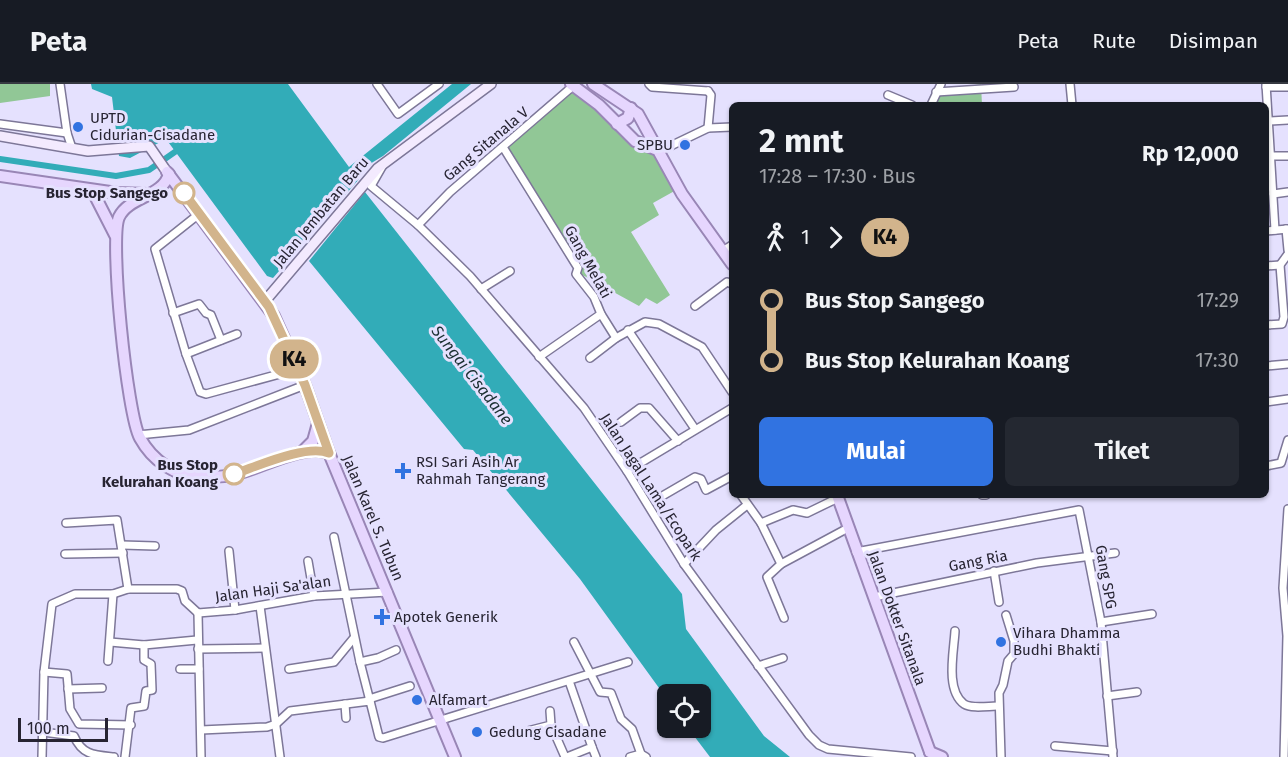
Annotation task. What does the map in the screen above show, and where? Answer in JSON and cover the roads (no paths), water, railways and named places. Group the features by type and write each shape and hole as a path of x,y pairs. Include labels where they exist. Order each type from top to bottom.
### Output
{"main road":[{"path":"593,84 605,87 643,121 656,150 682,194 728,248"},
{"path":"572,85 599,105 636,141 656,150"},
{"path":"617,124 628,118 631,108"},
{"path":"170,175 152,192 126,207 120,216 115,235 123,336 138,435 156,459 169,468 192,477 234,474 302,453 321,450 329,453"},
{"name":"Jalan Karel S. Tubun","path":"170,175 265,301 305,385 329,453 455,757"},
{"path":"0,176 92,190 152,192 181,190"},
{"path":"92,190 115,235"},
{"path":"302,453 313,441 318,423"},
{"name":"Jalan Dokter Sitanala","path":"837,498 935,756"}],"street":[{"path":"60,84 67,133 72,148"},
{"path":"377,84 398,114 439,84"},
{"name":"Jalan Jembatan Baru","path":"265,301 381,165 491,84"},
{"path":"649,84 652,87 709,88 711,95 708,128"},
{"path":"930,102 935,84"},
{"path":"931,102 941,84"},
{"path":"1070,84 1072,102"},
{"name":"Gang Sitanala V","path":"418,225 450,192 572,85"},
{"path":"1267,102 1266,85 1288,87"},
{"path":"936,92 1014,87"},
{"path":"888,95 905,102"},
{"path":"1269,116 1288,120"},
{"path":"0,124 67,133"},
{"path":"656,150 708,128 729,127"},
{"path":"1269,129 1275,231"},
{"path":"0,136 88,151 141,145 153,149 170,175"},
{"name":"Gang Melati","path":"503,147 578,268 576,274 594,297 601,314 616,338"},
{"path":"1271,156 1288,156"},
{"name":"Jalan Jagal Lama/Ecopark","path":"381,165 371,186 418,225 481,289 584,408 627,471 684,564 819,746 828,749 911,757"},
{"path":"1273,194 1288,192"},
{"path":"199,214 155,249 173,313 200,392 206,394 298,369"},
{"path":"1269,231 1287,229 1288,249"},
{"path":"1269,325 1281,324 1284,317 1284,284 1280,265 1288,254"},
{"path":"1269,266 1280,265"},
{"path":"481,289 510,271"},
{"path":"695,306 716,288 729,283"},
{"path":"173,313 199,304 206,313 211,315 221,340"},
{"path":"540,357 601,314"},
{"path":"590,358 628,330 645,322 659,324 702,347 729,388"},
{"path":"628,330 695,429"},
{"path":"186,354 237,334"},
{"path":"1269,366 1288,364"},
{"path":"138,435 189,430 305,385"},
{"path":"1269,402 1288,399"},
{"path":"621,422 640,408 649,408 678,441"},
{"path":"627,471 729,410"},
{"path":"1269,465 1281,463 1285,458 1288,440"},
{"path":"664,495 695,477 701,479 706,490 729,478"},
{"path":"743,498 761,523 781,564"},
{"path":"761,523 793,510 807,513 835,498"},
{"path":"684,564 716,530 747,505"},
{"path":"1284,757 1287,669 1283,588 1288,509"},
{"name":"Gang SPG","path":"856,552 1079,510 1101,622 1113,754"},
{"path":"66,523 116,520 123,549 128,589"},
{"path":"784,618 767,577 781,564 848,528"},
{"path":"334,537 353,639 381,738 628,662"},
{"path":"65,554 155,546"},
{"path":"229,551 235,610"},
{"name":"Gang Ria","path":"874,597 994,572 1089,556 1115,554"},
{"path":"309,561 314,596"},
{"path":"994,572 999,602"},
{"path":"42,757 44,672 52,604 75,594 113,594 128,589 180,590 187,603 198,613"},
{"name":"Jalan Haji Sa'alan","path":"201,757 198,613 235,610 314,596 388,592"},
{"path":"108,661 113,594"},
{"path":"260,606 280,757"},
{"path":"1101,622 1152,614"},
{"path":"1001,757 997,706 1008,662 1014,654 1014,641 1006,615"},
{"path":"955,631 952,679 958,695 964,704 971,706 997,706"},
{"path":"289,669 334,662 353,639"},
{"path":"110,642 144,645 197,640"},
{"path":"574,642 600,692 611,693 621,719 632,729 644,755 630,757"},
{"path":"125,757 131,725 131,708 144,706 146,691 152,690 152,664 144,660 144,645"},
{"path":"198,649 265,648"},
{"path":"360,662 378,658 396,650"},
{"path":"758,666 783,658"},
{"path":"180,669 199,669"},
{"path":"44,672 66,672 70,709 79,724 131,725"},
{"path":"569,681 596,757"},
{"path":"201,730 276,724 290,711 369,700 410,686"},
{"path":"68,689 102,688"},
{"path":"1107,696 1137,692"},
{"path":"345,704 346,718"},
{"path":"550,711 551,725 566,757 580,755 592,747"},
{"path":"512,735 551,725"},
{"path":"43,732 74,736 77,746 97,756 114,757"},
{"path":"1055,746 1113,754"}],"water":[{"path":"91,84 288,84 349,167 452,84 471,84 383,156 355,173 359,179 273,278 267,276 166,139 130,158 119,156 112,97 92,89"},
{"name":"Sungai Cisadane","path":"365,192 682,594 686,629 764,736 790,757 710,757 696,738 711,738 711,684 657,685 580,579 473,450 464,449 309,261"}],"waterway":[{"path":"0,159 116,176 149,170 182,147"}],"place":[{"name":"UPTD Cidurian-Cisadane","path":"78,127"},
{"name":"SPBU","path":"685,145"},
{"name":"Bus Stop Sangego","path":"184,193"},
{"name":"RSI Sari Asih Ar Rahmah Tangerang","path":"403,471"},
{"name":"Bus Stop Kelurahan Koang","path":"234,474"},
{"name":"Apotek Generik","path":"382,617"},
{"name":"Vihara Dhamma Budhi Bhakti","path":"1001,642"},
{"name":"Alfamart","path":"417,700"},
{"name":"Gedung Cisadane","path":"477,732"}]}
